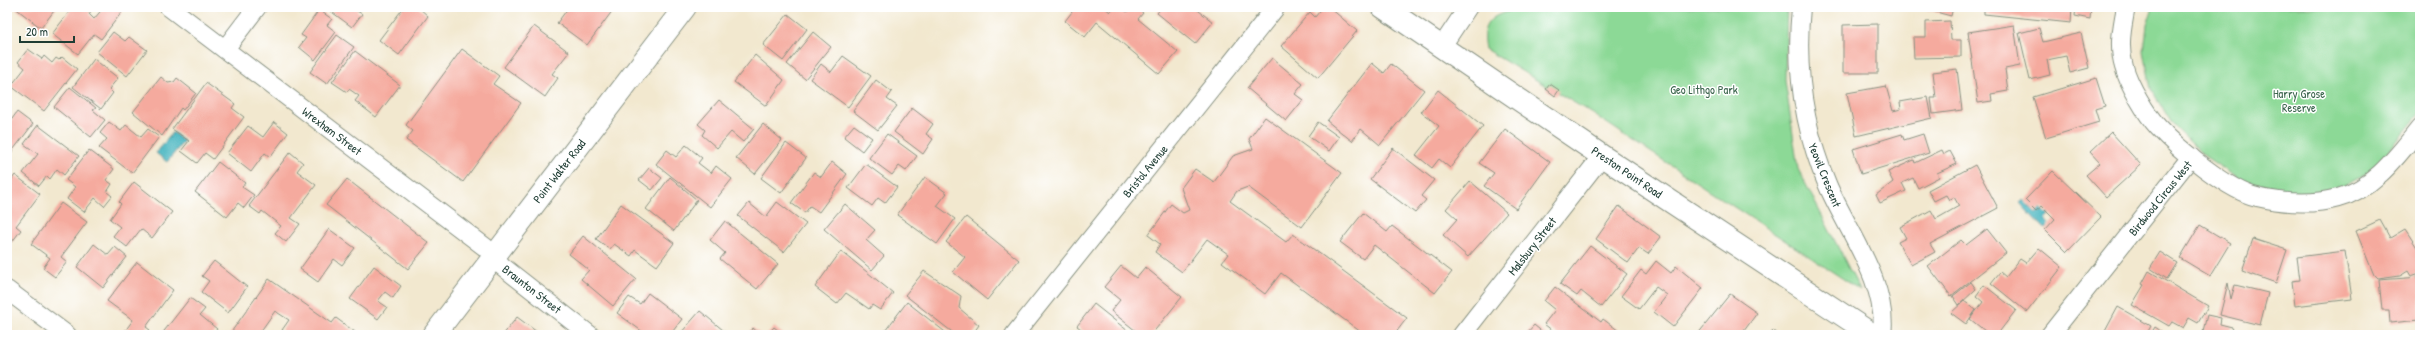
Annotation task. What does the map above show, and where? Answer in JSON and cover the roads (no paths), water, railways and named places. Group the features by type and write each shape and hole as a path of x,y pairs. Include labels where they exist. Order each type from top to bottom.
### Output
{"main road":[{"name":"Point Walter Road","path":"434,335 685,7"},
{"name":"Preston Point Road","path":"1383,7 1602,156 1872,335"}],"street":[{"name":"Wrexham Street","path":"169,7 485,247 493,256"},
{"path":"225,49 258,7"},
{"name":"Bristol Avenue","path":"1014,335 1276,7"},
{"path":"1442,46 1468,7"},
{"name":"Yeovil Crescent","path":"1801,7 1799,31 1800,89 1809,135 1828,186 1876,285 1884,321 1882,335"},
{"path":"2126,7 2120,37 2123,66 2133,88 2158,127 2191,157"},
{"name":"Birdwood Circus West","path":"2050,335 2191,157 2229,185 2256,197 2302,203 2339,198 2370,183 2393,161 2420,128"},
{"name":"Malsbury Street","path":"1462,335 1602,156"},
{"name":"Braunton Street","path":"493,256 502,266 590,335"},
{"path":"7,290 67,335"}],"water":[{"path":"173,132 184,141 167,162 156,153"},
{"path":"2023,200 2036,213 2041,208 2049,216 2045,220 2049,224 2044,229 2020,203"}],"park label":[{"name":"Geo Lithgo Park","path":"1704,89"},
{"name":"Harry Grose Reserve","path":"2299,100"}]}
